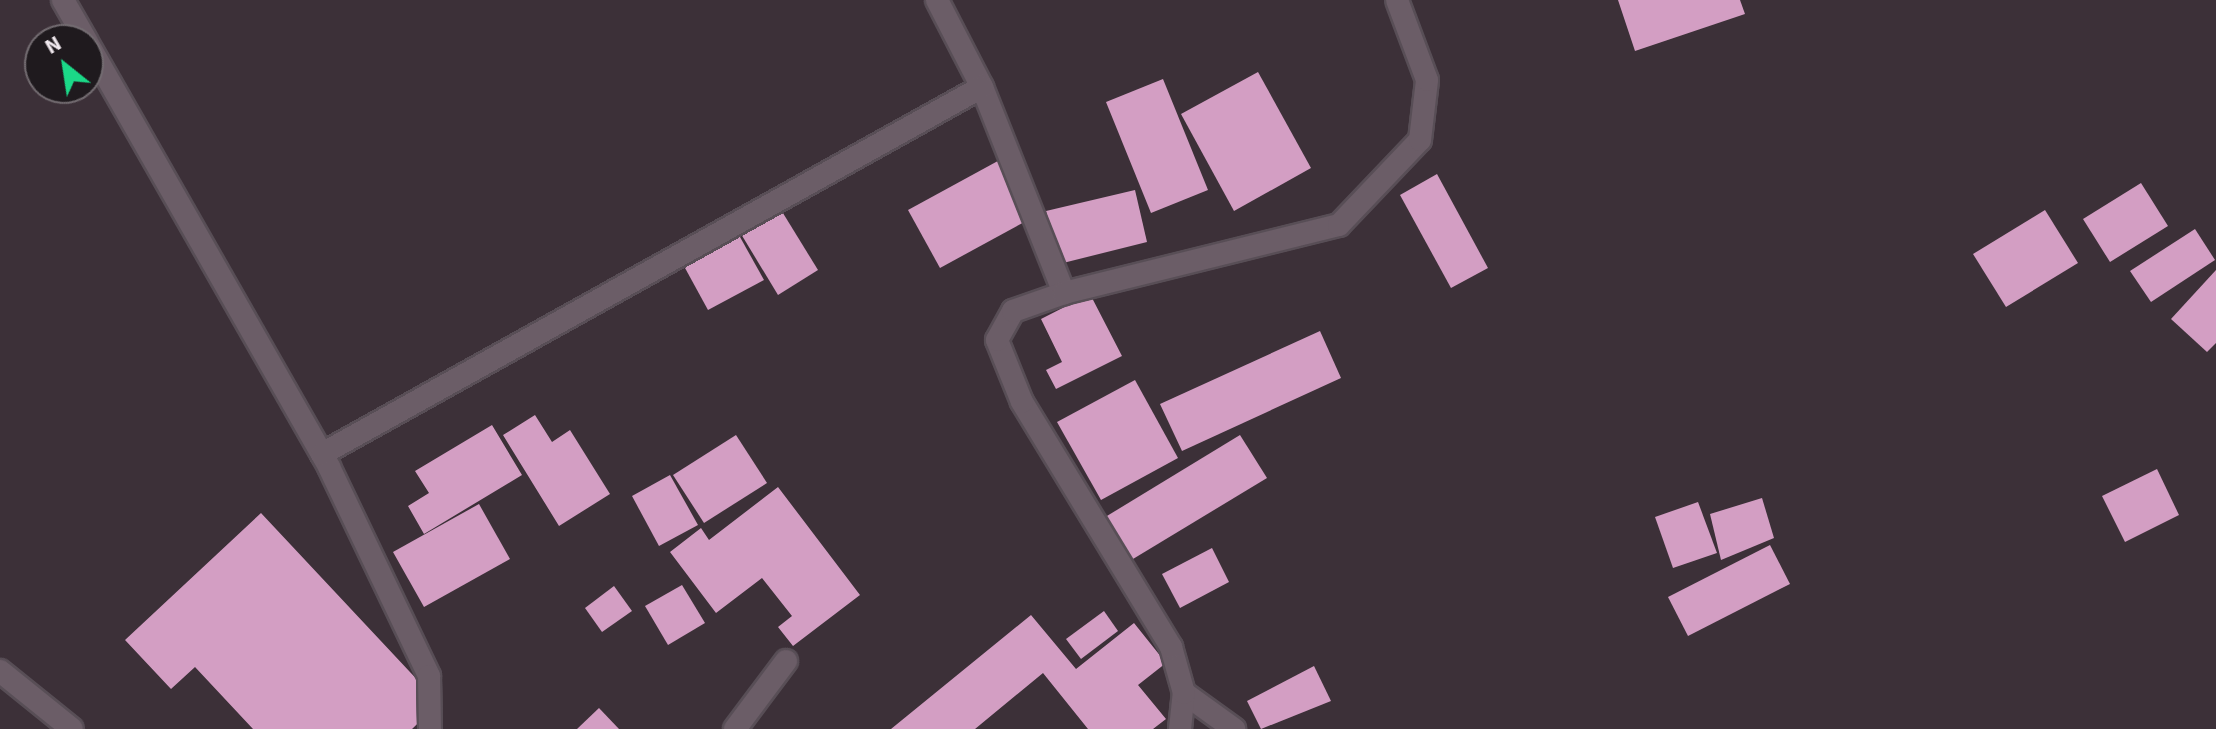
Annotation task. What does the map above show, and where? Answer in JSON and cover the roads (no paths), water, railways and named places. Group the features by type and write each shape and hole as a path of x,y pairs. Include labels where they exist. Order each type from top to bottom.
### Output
{"street":[{"path":"63,0 77,24"},
{"path":"937,0 982,87 1064,293"},
{"path":"1180,729 1184,693 1171,647 1022,402 997,340 1013,311 1064,293 1339,225 1420,140 1427,80 1397,0"},
{"path":"104,72 322,454 429,676 430,729"},
{"path":"322,454 982,87"},
{"path":"735,729 786,661"},
{"path":"0,671 72,729"},
{"path":"1184,693 1234,729"}]}
